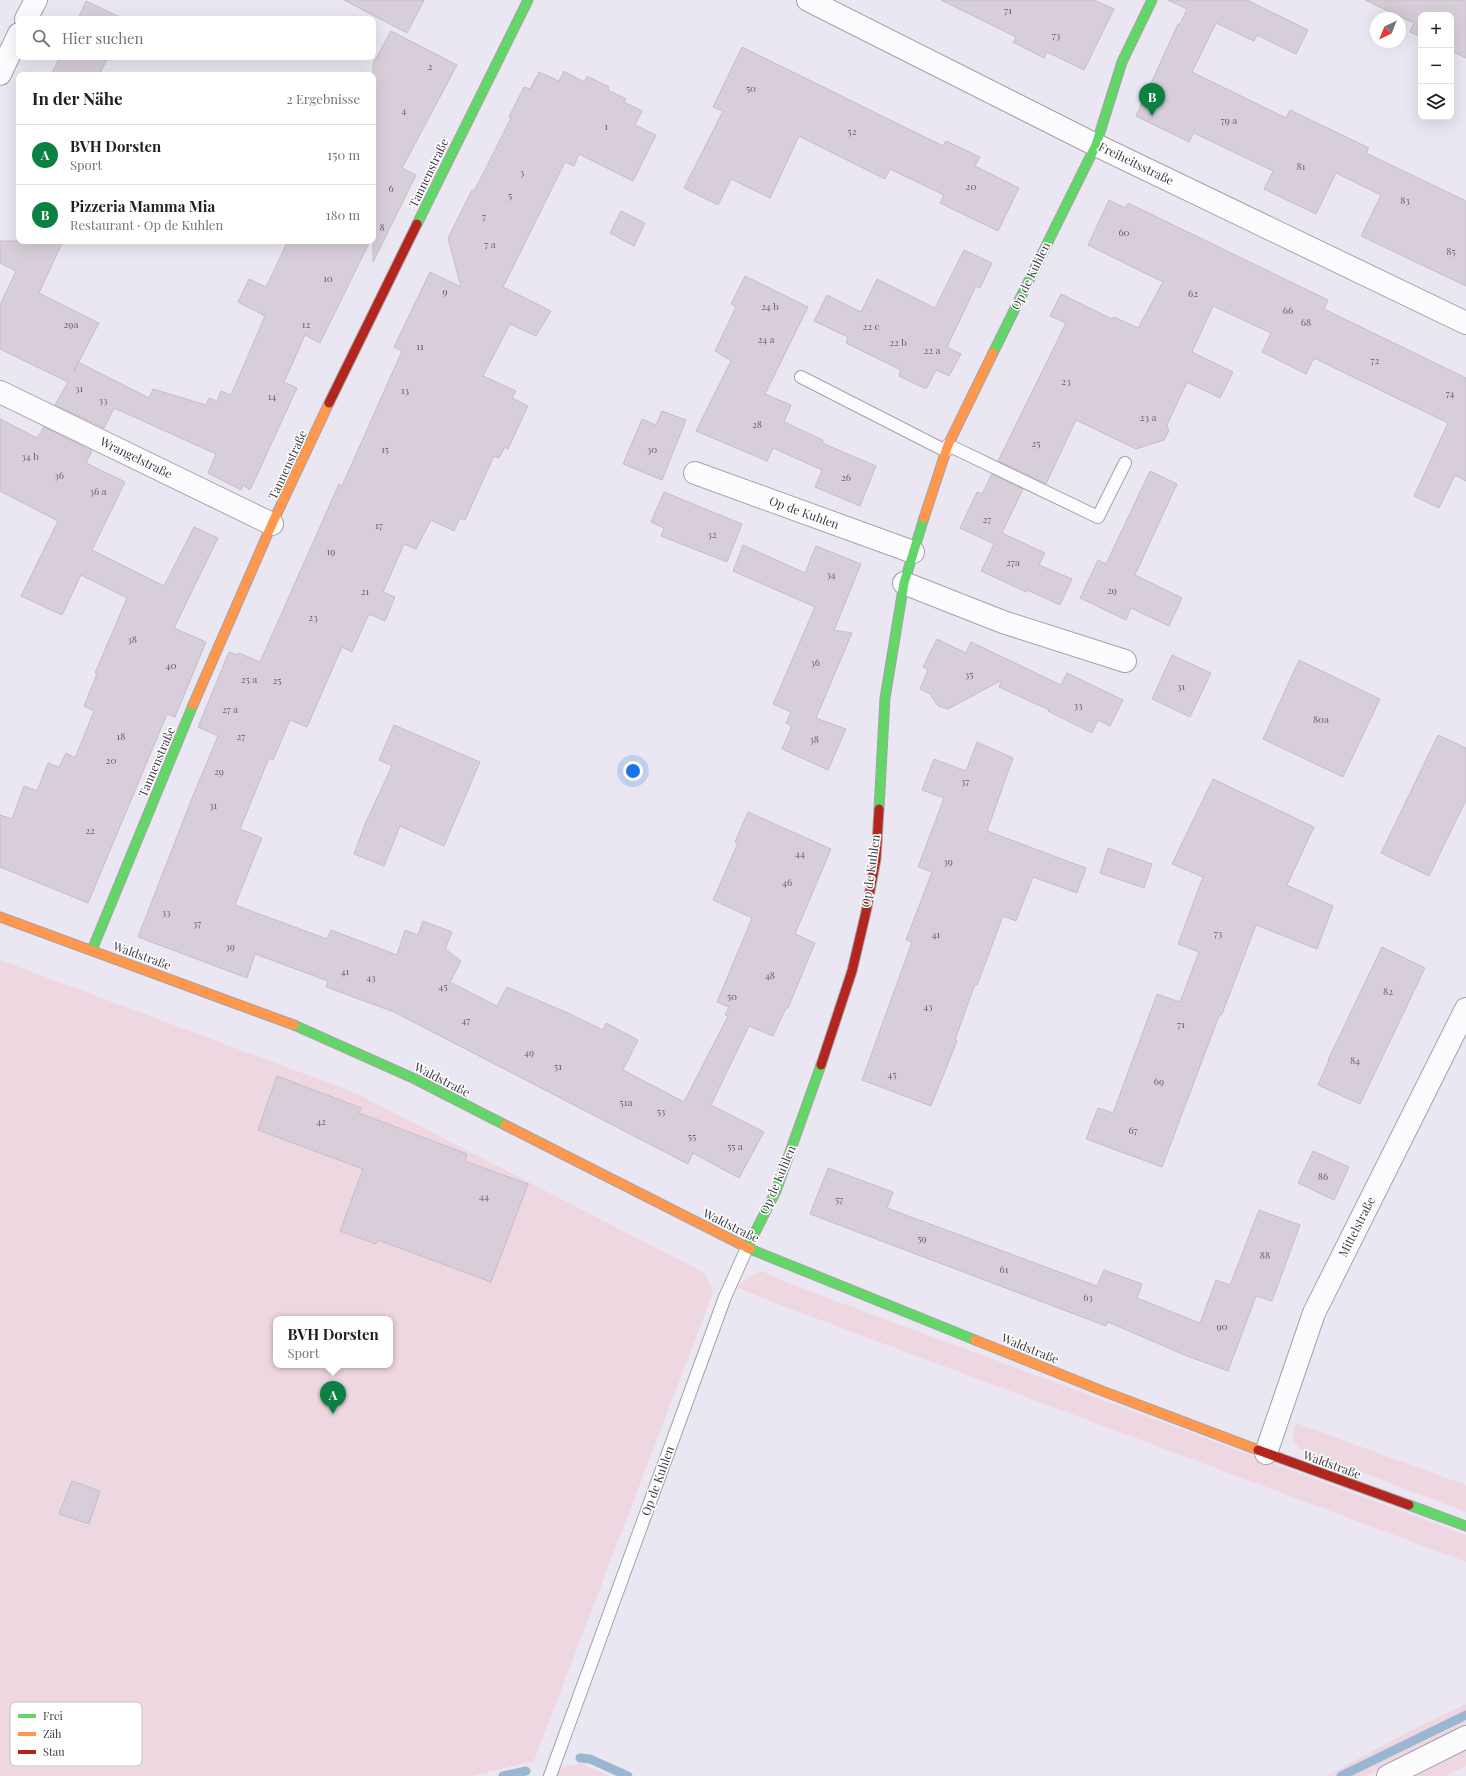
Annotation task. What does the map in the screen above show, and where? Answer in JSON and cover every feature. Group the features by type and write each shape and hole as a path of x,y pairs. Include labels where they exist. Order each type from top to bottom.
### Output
{"street":[{"path":"28,16 36,0"},
{"name":"Tannenstraße","path":"92,950 227,626 272,524 382,295 528,0"},
{"name":"Freiheitsstraße","path":"808,0 1096,145 1466,323"},
{"name":"Op de Kuhlen","path":"747,1248 776,1191 809,1103 852,971 876,859 885,698 904,583 913,552 947,448 1096,145 1122,62 1152,0"},
{"path":"0,74 16,40"},
{"name":"Wrangelstraße","path":"0,392 272,524"},
{"name":"Op de Kuhlen","path":"695,473 913,552"},
{"path":"904,583 1003,622 1125,661"},
{"name":"Waldstraße","path":"0,916 281,1019 340,1045 415,1079 747,1248 1105,1392 1466,1526"},
{"name":"Mittelstraße","path":"1266,1453 1314,1314 1466,1009"},
{"path":"1388,1776 1466,1737"}],"lane":[{"path":"801,377 947,448 1098,517 1125,463"},
{"name":"Op de Kuhlen","path":"550,1776 722,1304 747,1248"}],"shaded area":[{"path":"0,960 356,1093 705,1273 713,1293 534,1761 472,1776 0,1776"},
{"path":"762,1271 785,1282 1466,1535 1466,1562 847,1330 757,1296 738,1287 748,1277"},
{"path":"1296,1423 1466,1485 1466,1512 1300,1449 1295,1443 1293,1437"},
{"path":"1466,1704 1466,1726 1366,1776 1326,1776 1416,1728"},
{"path":"1466,1750 1466,1766 1445,1776 1413,1776"},
{"path":"580,1763 609,1776 552,1776 554,1769"}],"building":[{"path":"344,0 424,0 407,33"},
{"path":"941,0 1094,0 1114,9 1084,70 1047,52 1044,58 1013,42 1016,37"},
{"path":"1168,0 1247,0 1308,30 1296,54 1257,35 1254,41 1216,23 1192,72 1286,118 1290,110 1369,148 1366,153 1466,201 1466,286 1361,236 1381,195 1336,173 1316,214 1264,189 1273,171 1194,133 1189,142 1136,116 1178,24 1180,24 1187,9"},
{"path":"1365,0 1466,0 1466,58 1454,52 1454,12 1418,12 1418,36 1410,32 1414,23 1406,19 1406,12 1391,12"},
{"path":"86,1 118,16 79,16"},
{"path":"391,31 457,65 402,168 416,175 373,262 373,244 376,244 376,72 373,72 373,64"},
{"path":"742,47 943,146 946,141 980,157 975,166 1019,188 998,231 940,203 944,195 890,169 885,179 799,136 770,198 731,179 718,205 684,188 723,111 713,107"},
{"path":"58,60 106,60 100,72 52,72"},
{"path":"564,71 584,82 587,76 609,87 608,90 626,99 624,102 642,111 635,125 656,135 633,181 579,154 574,166 565,162 503,287 551,311 536,336 510,324 483,376 516,391 512,398 528,406 508,449 505,447 499,458 494,456 465,520 460,518 454,531 431,520 416,549 404,544 383,592 395,597 385,621 369,614 352,652 342,647 307,727 290,720 273,760 269,758 240,829 262,838 235,905 327,939 331,930 397,955 405,930 418,935 423,921 452,932 445,949 461,961 450,982 497,1006 507,987 568,1013 603,1030 606,1023 638,1040 623,1070 684,1102 728,1016 725,1015 729,1007 717,1002 752,918 713,900 738,843 735,842 748,812 831,849 795,934 815,943 788,1008 786,1008 773,1036 749,1026 711,1105 764,1132 739,1178 693,1153 688,1164 394,1012 326,987 328,981 255,954 247,978 138,937 192,798 218,736 198,727 229,652 238,655 239,653 260,662 339,484 342,486 402,351 394,347 430,272 461,287 448,238 472,190 474,191 486,168 511,118 509,117 524,87 530,89 539,72 559,81"},
{"path":"1109,200 1125,208 1128,203 1328,300 1324,309 1466,378 1466,481 1455,475 1439,508 1414,496 1448,423 1314,358 1306,374 1262,352 1271,333 1213,306 1192,352 1233,372 1220,398 1187,382 1167,425 1169,431 1164,440 1136,449 1076,420 1046,484 998,461 1066,323 1050,316 1061,294 1112,319 1114,317 1138,328 1163,282 1088,245"},
{"path":"621,211 645,223 634,246 610,233"},
{"path":"0,241 16,241 16,244 62,244 39,293 99,323 79,362 149,398 153,389 206,405 209,398 217,401 221,391 231,395 265,316 238,302 249,279 266,287 287,244 369,244 320,343 305,335 284,382 297,388 250,490 243,485 241,490 208,473 216,454 114,408 104,428 55,405 68,382 0,349 0,305 16,271 0,263"},
{"path":"964,250 992,263 980,288 976,286 947,347 961,354 949,376 936,370 926,389 899,376 901,370 846,343 848,337 814,321 827,295 861,312 877,279 935,308"},
{"path":"745,276 808,307 765,394 791,405 784,422 823,440 822,443 876,466 860,506 815,487 822,470 773,448 767,461 696,431 731,361 715,351 736,307 731,304"},
{"path":"662,411 686,420 662,480 623,464 642,419 656,425"},
{"path":"0,419 37,438 44,427 92,451 86,463 125,482 92,550 164,586 194,527 218,538 174,628 206,642 175,717 167,714 88,903 0,867 0,815 12,819 24,786 37,791 48,763 59,767 66,753 75,758 94,711 84,706 97,674 95,673 127,598 81,575 62,615 21,596 58,521 0,491"},
{"path":"1150,471 1177,484 1135,575 1182,598 1169,626 1131,608 1126,620 1080,598 1098,560 1106,564"},
{"path":"992,474 1023,489 1002,533 1045,553 1039,565 1072,579 1060,605 1027,590 1026,592 981,571 994,544 960,528 977,492 982,494"},
{"path":"664,492 742,524 727,562 661,536 664,528 651,522"},
{"path":"743,545 805,573 816,546 861,564 834,630 852,633 816,718 846,729 828,770 782,749 792,726 786,723 791,712 773,704 815,607 733,571"},
{"path":"937,639 966,653 971,642 1061,685 1067,673 1123,700 1110,726 1098,720 1092,733 1048,711 1049,710 999,687 1002,680 948,709 938,706 930,694 920,689 928,670 923,667"},
{"path":"1172,655 1211,673 1190,717 1152,699"},
{"path":"1299,660 1380,699 1343,777 1263,739"},
{"path":"394,725 480,762 444,846 400,826 384,866 354,854 365,824 392,766 379,760"},
{"path":"1438,735 1466,748 1466,800 1429,876 1381,853"},
{"path":"977,742 1013,758 987,831 1086,868 1077,893 1033,877 1016,921 1003,916 977,985 975,984 955,1040 957,1041 931,1106 862,1080 912,942 906,940 932,872 918,867 944,798 922,790 934,759 966,771"},
{"path":"1213,779 1314,827 1287,885 1333,906 1317,949 1256,925 1222,1014 1219,1016 1162,1167 1086,1139 1098,1108 1113,1113 1157,994 1180,1002 1199,952 1178,944 1203,877 1172,864"},
{"path":"1108,848 1152,864 1144,888 1100,873"},
{"path":"1382,947 1425,968 1360,1104 1318,1085 1328,1060"},
{"path":"277,1076 361,1108 359,1113 467,1154 465,1161 528,1184 491,1282 378,1240 376,1244 340,1231 363,1169 258,1130"},
{"path":"1313,1151 1349,1167 1334,1200 1298,1183"},
{"path":"828,1168 893,1192 887,1208 1097,1286 1104,1270 1142,1284 1137,1298 1200,1323 1216,1280 1230,1285 1259,1210 1300,1225 1272,1301 1256,1296 1228,1371 1187,1356 1108,1322 1106,1326 810,1214"},
{"path":"72,1481 100,1491 89,1524 59,1514"}],"waterway":[{"path":"1341,1776 1466,1715"},
{"path":"580,1758 590,1759 628,1776"},
{"path":"503,1776 526,1771"}],"traffic: fast":[{"path":"417,224 528,0"},
{"path":"993,353 1096,145 1122,62 1152,0"},
{"path":"879,809 885,698 904,583 924,518"},
{"path":"92,950 193,705"},
{"path":"294,1025 415,1079 505,1125"},
{"path":"747,1248 776,1191 821,1065"},
{"path":"750,1249 975,1340"},
{"path":"1409,1505 1466,1526"}],"traffic: slow":[{"path":"924,518 948,445 993,353"},
{"path":"193,705 272,524 329,403"},
{"path":"0,917 294,1025"},
{"path":"505,1125 750,1249"},
{"path":"975,1340 1105,1392 1258,1450"}],"traffic: jam":[{"path":"329,403 417,224"},
{"path":"821,1065 852,971 866,912 876,859 879,809"},
{"path":"1258,1450 1409,1505"}],"place":[{"name":"Pizzeria Mamma Mia","path":"1152,116"},
{"name":"BVH Dorsten","path":"333,1414"}]}
